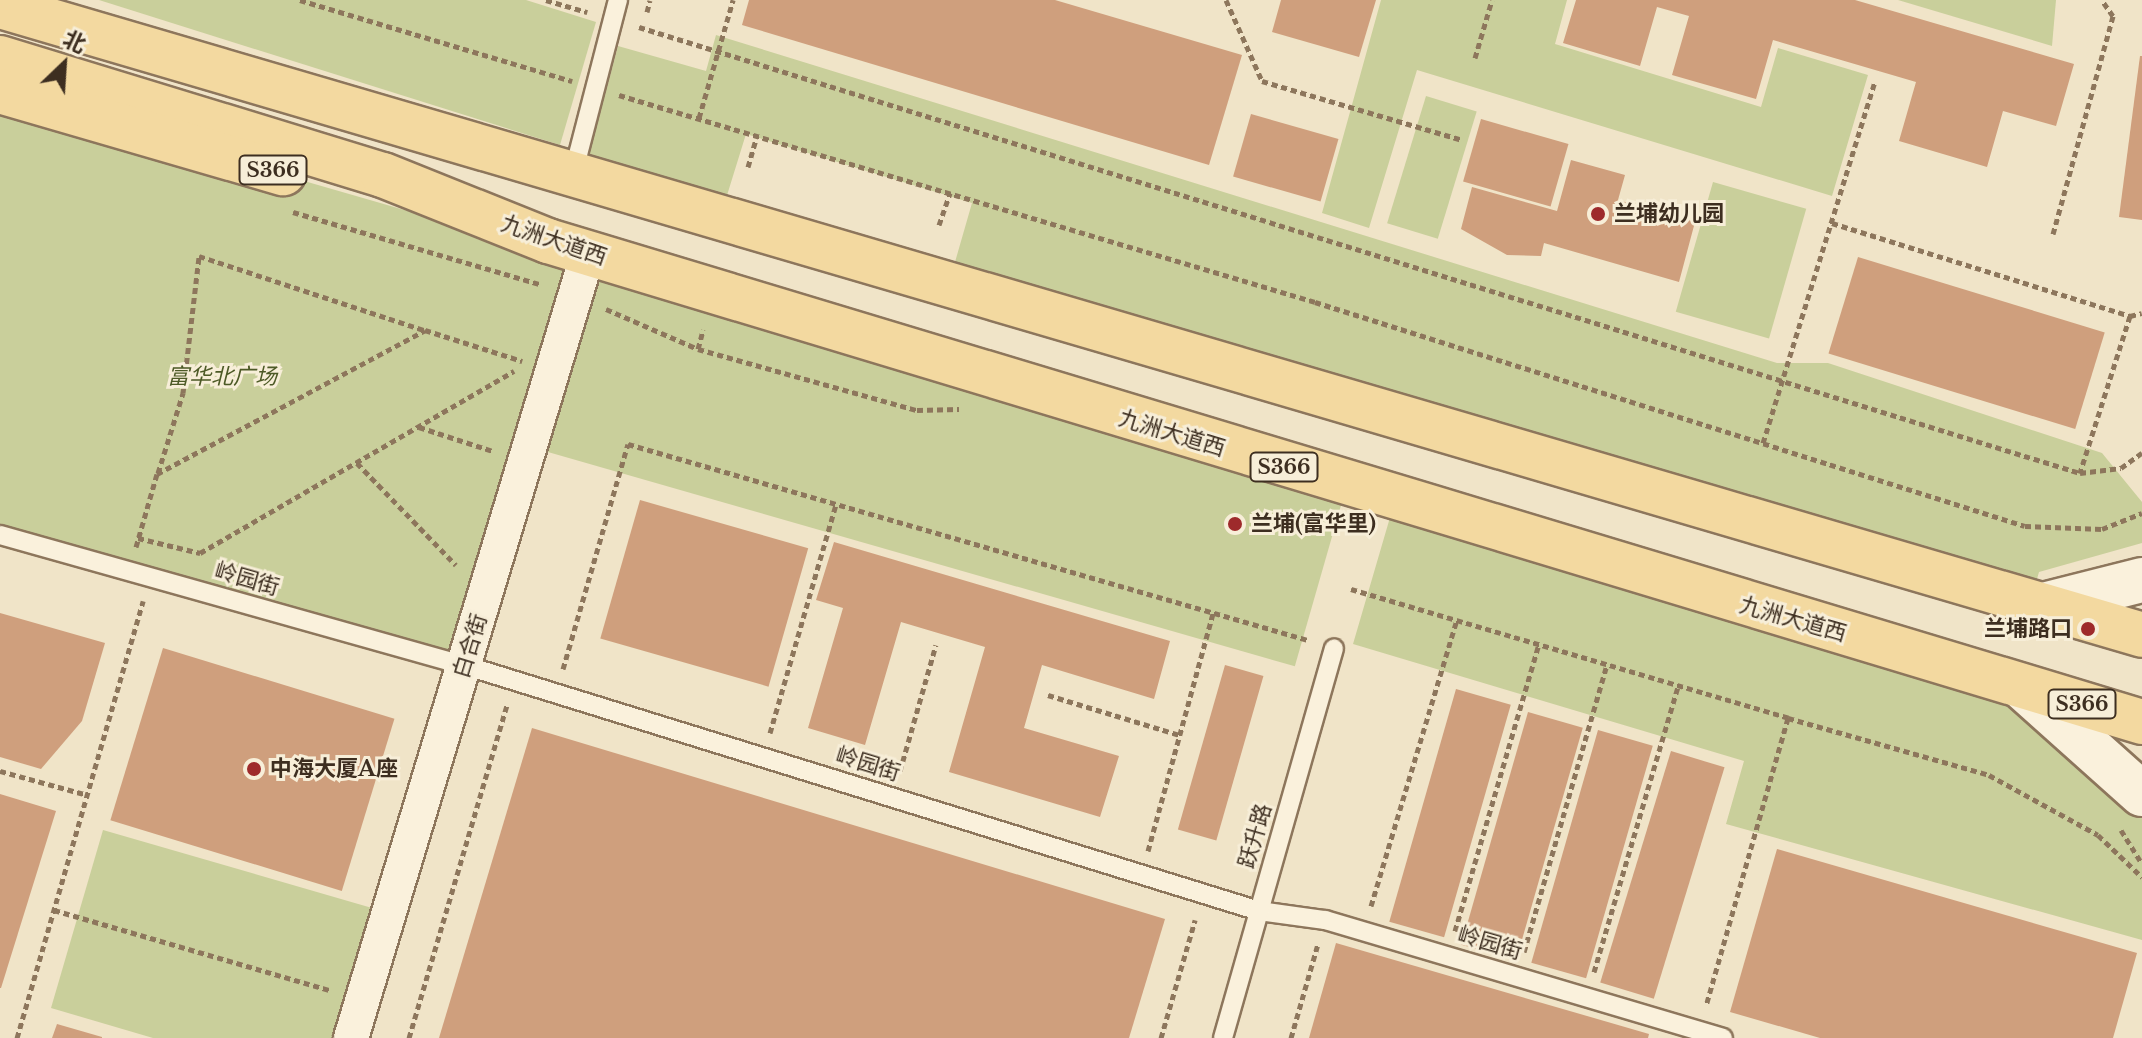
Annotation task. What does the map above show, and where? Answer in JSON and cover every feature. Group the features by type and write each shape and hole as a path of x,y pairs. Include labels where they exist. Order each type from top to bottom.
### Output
{"main road":[{"path":"77,0 405,104 574,170"},
{"path":"0,6 397,126 574,170 2142,635"},
{"name":"九洲大道西","path":"0,58 383,175 568,247 2142,722"},
{"name":"S366","path":"0,91 568,247"},
{"path":"2043,605 2142,580"},
{"path":"2021,686 2142,794"}],"street":[{"name":"白合街","path":"351,1038 526,461 568,247"}],"lane":[{"path":"574,170 618,0"},
{"name":"岭园街","path":"0,535 464,665 1259,911 1325,920 1723,1038"},
{"name":"跃升路","path":"1223,1038 1334,648"}],"path":[{"path":"300,0 950,193 2025,526 2102,529 2142,513"},
{"path":"546,0 2080,473 2121,468 2142,453"},
{"path":"699,119 733,0"},
{"path":"1226,0 1262,81 1462,140"},
{"path":"1475,58 1492,0"},
{"path":"2053,234 2113,16 2102,0"},
{"path":"1763,443 1875,82"},
{"path":"748,167 757,136"},
{"path":"939,225 950,193"},
{"path":"1832,223 2130,316 2142,313"},
{"path":"128,571 157,474 183,393 199,256 529,363 200,553 138,538"},
{"path":"2080,473 2130,316"},
{"path":"698,349 704,325"},
{"path":"157,474 425,330"},
{"path":"899,405 902,395"},
{"path":"418,427 526,461"},
{"path":"556,693 628,444 1334,648"},
{"path":"357,463 485,595"},
{"path":"763,757 836,504"},
{"path":"17,1038 150,577"},
{"path":"1351,589 1989,775 2089,829 2142,877"},
{"path":"1142,874 1213,613"},
{"path":"1364,931 1457,620"},
{"path":"1448,956 1539,644"},
{"path":"893,797 936,645"},
{"path":"1517,976 1607,665"},
{"path":"409,1038 514,680"},
{"path":"1586,997 1678,686"},
{"path":"1048,695 1180,735"},
{"path":"1698,1031 1788,718"},
{"path":"0,771 88,795"},
{"path":"1161,1038 1202,893"},
{"path":"54,910 363,999"},
{"path":"1291,1038 1325,920"}],"green space":[{"path":"99,0 526,0 596,22 560,145"},
{"path":"1381,0 1567,0 1555,44 1761,107 1778,48 1868,75 1832,196 1417,70 1369,228 1322,213"},
{"path":"1898,0 2056,0 2052,46"},
{"path":"716,35 1777,363 1828,363 2102,453 2142,502 2142,543 2039,572 2033,593 953,269 972,203 746,134 724,205 587,162 618,46 706,71"},
{"name":"富华北广场","path":"0,93 584,262 463,664 0,534"},
{"path":"1426,96 1477,111 1438,239 1387,223"},
{"path":"1713,182 1806,209 1769,339 1676,312"},
{"path":"597,281 1344,495 1295,666 548,452"},
{"path":"1391,514 2010,698 2142,816 2142,940 1726,824 1744,761 1353,644"},
{"path":"103,830 372,908 335,1038 153,1038 51,1008"}],"building":[{"path":"749,0 1055,0 1242,55 1209,165 742,25"},
{"path":"1281,0 1376,0 1359,57 1272,32"},
{"path":"1576,0 1855,0 2074,64 2056,126 2003,111 1987,167 1899,141 1916,82 1773,40 1756,99 1672,75 1689,16 1657,7 1640,66 1563,43"},
{"path":"2142,56 2142,220 2119,217"},
{"path":"1251,114 1338,139 1321,202 1233,176"},
{"path":"1481,119 1568,144 1551,207 1463,181"},
{"path":"1571,160 1625,175 1618,200 1695,222 1679,282 1544,243 1541,256 1507,255 1461,229 1472,187 1557,211"},
{"path":"1858,257 2105,332 2075,429 1828,354"},
{"path":"640,500 808,548 769,687 600,638"},
{"path":"834,542 1170,641 1154,699 1042,665 1024,728 1119,756 1100,817 949,772 985,647 901,622 865,745 808,728 843,608 816,600"},
{"path":"0,613 105,643 82,721 41,769 0,757"},
{"name":"中海大厦A座","path":"163,648 394,719 342,891 110,820"},
{"path":"1225,665 1263,676 1216,840 1178,829"},
{"path":"1456,689 1511,705 1444,937 1389,922"},
{"path":"1528,712 1583,728 1516,960 1461,945"},
{"path":"532,728 1165,919 1129,1038 439,1038"},
{"path":"1598,730 1653,746 1586,978 1531,963"},
{"path":"1671,751 1725,767 1654,999 1600,982"},
{"path":"0,794 56,811 1,988 0,988"},
{"path":"1777,849 2137,953 2113,1038 1820,1038 1730,1012"},
{"path":"1336,943 1649,1034 1648,1038 1309,1038"},
{"path":"57,1024 102,1037 102,1038 52,1038"}],"place":[{"name":"兰埔幼儿园","path":"1598,214"},
{"name":"兰埔(富华里)","path":"1235,524"},
{"name":"兰埔路口","path":"2088,629"},
{"name":"中海大厦A座","path":"254,769"}]}
